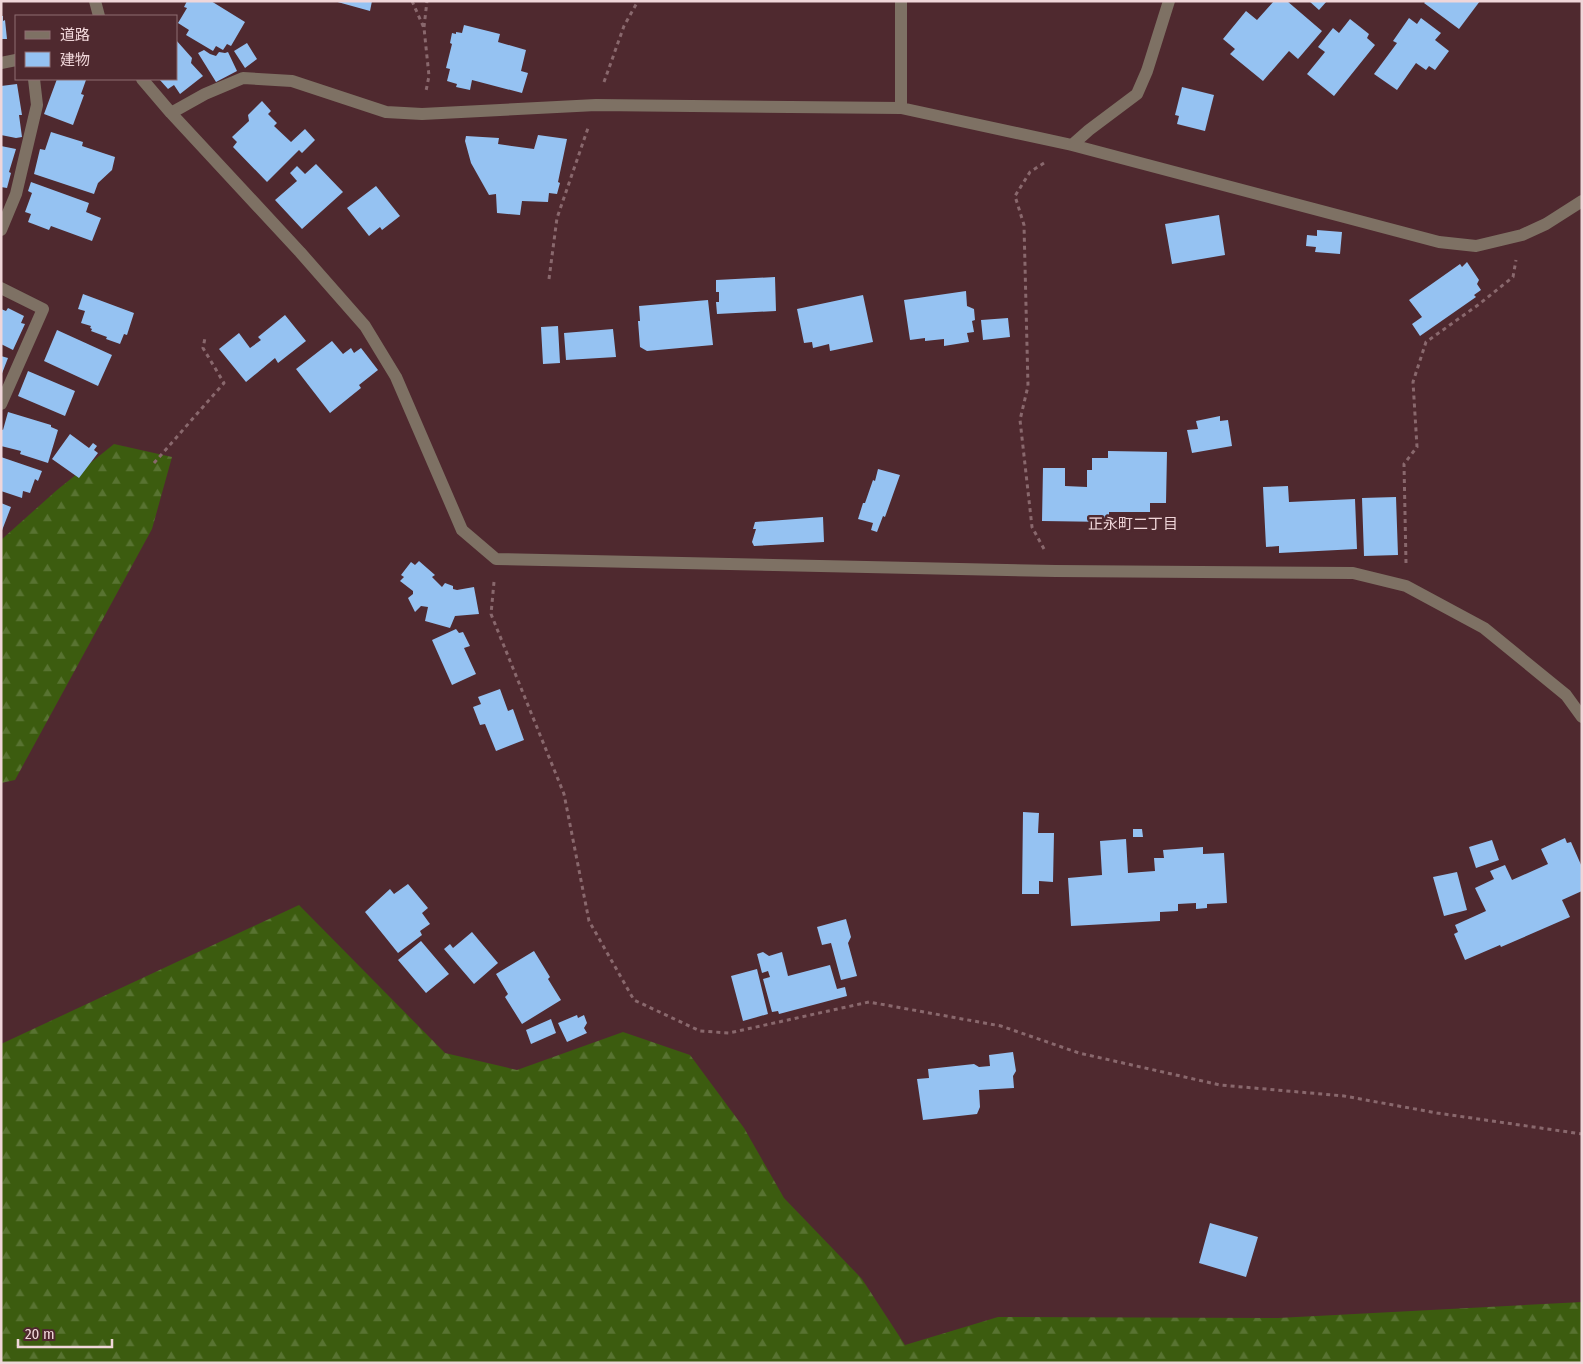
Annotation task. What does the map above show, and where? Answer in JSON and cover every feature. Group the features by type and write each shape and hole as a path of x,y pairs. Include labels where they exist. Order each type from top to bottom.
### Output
{"street":[{"path":"94,1 99,15"},
{"path":"900,1 901,108"},
{"path":"1072,145 1137,94 1147,71 1169,1"},
{"path":"1,63 15,60"},
{"path":"171,114 205,94 243,78 292,81 386,112 422,114 596,105 901,108 1072,145 1439,242 1476,246 1522,235 1546,224 1582,201"},
{"path":"1,230 16,194 37,105 34,80"},
{"path":"143,80 171,114 300,252 365,326 396,377 462,530 496,559 1056,571 1353,573 1406,586 1484,628 1566,695 1582,717"},
{"path":"1,288 43,309 1,404"}],"path":[{"path":"412,1 424,28"},
{"path":"422,114 429,76 424,28 427,1"},
{"path":"549,279 556,218 624,26 638,1"},
{"path":"1056,571 1032,527 1020,420 1028,386 1024,225 1015,196 1030,172 1072,145"},
{"path":"1406,586 1404,464 1417,447 1413,382 1426,342 1513,277 1522,235"},
{"path":"154,462 224,383 203,348 205,338"},
{"path":"496,559 491,614 564,794 589,922 634,1000 700,1031 729,1033 869,1002 1001,1026 1079,1053 1220,1085 1344,1096 1437,1113 1582,1134"}],"green space":[{"path":"114,444 172,457 152,529 15,780 1,783 1,540 57,490"},
{"path":"299,905 445,1053 517,1070 623,1032 690,1055 744,1128 784,1198 862,1279 905,1345 998,1317 1278,1318 1582,1302 1582,1363 1,1363 1,1044"}],"building":[{"path":"187,1 211,1 245,22 231,46 227,44 223,50 216,46 213,51 186,35 189,30 178,23 187,8 184,7"},
{"path":"334,1 372,1 370,11"},
{"path":"1274,1 1287,1 1322,31 1298,59 1289,51 1263,81 1230,54 1235,49 1223,39 1246,11 1257,20"},
{"path":"1309,1 1327,1 1319,10"},
{"path":"1426,1 1480,1 1459,29 1424,3"},
{"path":"1,16 3,16 3,21 5,20 7,39 1,39"},
{"path":"1409,18 1417,24 1421,18 1441,33 1435,40 1449,51 1435,70 1429,66 1426,70 1416,63 1397,90 1374,74 1397,43 1393,41"},
{"path":"1350,19 1369,34 1367,38 1375,45 1334,96 1307,74 1325,52 1318,47 1333,28 1339,33"},
{"path":"464,25 500,34 498,42 526,50 521,71 528,73 522,93 472,80 470,90 456,87 457,84 447,81 450,69 446,68 452,44 450,43 452,33 462,33"},
{"path":"178,42 192,58 191,63 203,76 180,94 174,85 168,89 160,80 178,80"},
{"path":"247,43 257,59 245,68 234,51"},
{"path":"204,50 216,56 219,52 228,52 237,71 216,82 198,53"},
{"path":"57,80 86,80 81,94 84,95 73,125 44,114"},
{"path":"17,84 22,115 19,115 22,137 16,138 1,135 1,86"},
{"path":"1182,87 1214,95 1205,131 1177,124 1179,116 1175,115"},
{"path":"262,101 271,111 268,114 277,123 274,126 291,142 305,129 315,140 302,153 299,150 267,182 233,147 237,142 232,137 249,121 248,115"},
{"path":"51,132 83,142 82,146 115,157 112,170 98,183 94,194 34,174 40,149 45,150"},
{"path":"538,135 567,139 557,194 549,193 548,202 522,201 520,215 497,213 496,194 489,195 471,163 465,141 466,136 499,138 498,144 534,149"},
{"path":"1,146 16,149 9,172 11,173 7,188 1,187"},
{"path":"316,164 343,192 302,229 275,200 297,181 290,173 297,166 305,174"},
{"path":"31,182 89,203 86,212 101,218 92,241 51,226 49,230 28,222 31,214 25,212 32,193 28,191"},
{"path":"376,186 400,216 382,230 380,227 369,236 347,208"},
{"path":"1219,215 1225,255 1172,264 1165,224"},
{"path":"1317,230 1342,232 1340,254 1315,252 1316,247 1306,246 1307,235 1317,236"},
{"path":"1467,262 1479,280 1477,284 1481,290 1474,295 1476,297 1420,336 1412,324 1422,317 1409,300 1460,264 1462,267"},
{"path":"775,277 776,311 717,314 716,302 719,302 719,292 716,292 716,280"},
{"path":"966,291 967,306 974,309 975,320 972,321 974,332 967,333 969,342 944,346 944,339 925,341 925,338 910,340 904,300"},
{"path":"83,294 134,313 127,335 124,334 120,344 91,331 91,326 81,323 85,311 78,309"},
{"path":"863,295 873,342 830,351 829,344 813,348 812,342 804,343 797,309"},
{"path":"708,300 713,345 647,351 640,347 639,306"},
{"path":"8,308 24,316 21,323 25,324 13,350 1,344 1,309 6,311"},
{"path":"285,315 306,341 278,363 275,358 246,382 219,349 239,333 250,348 261,340 258,337"},
{"path":"1008,318 1010,337 983,340 981,320"},
{"path":"558,326 560,363 543,364 541,327"},
{"path":"613,329 616,357 566,360 564,333"},
{"path":"57,330 112,355 98,386 44,361"},
{"path":"332,341 343,354 351,348 354,353 361,348 378,370 359,385 361,388 330,413 296,369"},
{"path":"1,356 8,358 1,376"},
{"path":"28,371 75,391 65,416 18,396"},
{"path":"8,412 51,425 51,427 58,430 48,463 20,454 21,451 1,446 1,429 3,430"},
{"path":"1220,416 1220,421 1228,420 1232,446 1192,453 1187,430 1198,429 1196,421"},
{"path":"70,434 89,448 93,443 97,446 94,450 98,453 79,478 52,459"},
{"path":"1108,451 1167,452 1166,503 1150,503 1150,512 1109,512 1109,522 1042,521 1043,468 1065,468 1065,486 1087,487 1087,470 1092,470 1092,458 1108,458"},
{"path":"1,457 42,471 38,481 35,479 30,493 23,491 22,498 1,491"},
{"path":"878,469 900,475 885,517 883,516 877,532 871,530 873,523 858,519 873,480 875,481"},
{"path":"1288,486 1289,502 1355,499 1357,549 1279,553 1279,546 1266,547 1263,487"},
{"path":"1396,497 1398,555 1364,556 1362,498"},
{"path":"1,503 11,507 1,533"},
{"path":"823,517 824,542 754,546 752,542 756,529 753,529 755,522"},
{"path":"419,561 435,575 432,577 442,587 445,583 457,590 474,587 479,614 455,616 450,628 425,621 428,607 421,606 415,612 408,598 413,594 413,591 400,581 404,577 401,575 411,562 415,565"},
{"path":"456,629 459,633 463,632 470,646 464,648 476,674 452,685 432,640"},
{"path":"500,689 508,711 513,709 524,740 496,751 485,724 480,725 473,707 481,704 478,697"},
{"path":"1023,812 1039,813 1038,833 1054,833 1053,882 1039,881 1039,894 1022,894"},
{"path":"1133,829 1142,829 1143,837 1133,837"},
{"path":"1565,838 1567,843 1571,842 1582,867 1582,891 1562,900 1570,917 1501,947 1500,945 1465,960 1454,934 1458,932 1455,925 1486,911 1475,888 1494,879 1490,871 1505,865 1512,880 1548,864 1541,849"},
{"path":"1126,839 1128,873 1155,871 1154,858 1164,858 1163,850 1203,847 1203,854 1224,853 1227,903 1207,904 1207,908 1196,909 1196,903 1178,904 1178,911 1160,912 1160,921 1071,926 1068,878 1102,875 1100,841"},
{"path":"1492,840 1499,860 1476,868 1469,847"},
{"path":"1457,872 1467,910 1444,916 1433,877"},
{"path":"408,884 428,908 422,913 430,924 420,931 422,935 398,953 365,912 390,889 394,894"},
{"path":"846,919 851,937 848,943 857,976 841,980 831,943 822,945 817,927"},
{"path":"472,932 498,963 474,984 444,949 450,944 453,948"},
{"path":"421,941 449,974 426,993 398,960"},
{"path":"534,951 561,1000 522,1024 505,997 508,994 496,974"},
{"path":"763,952 769,956 782,952 788,976 830,965 837,989 845,987 847,996 779,1014 778,1011 772,1012 763,979 770,977 768,971 762,973 757,954"},
{"path":"757,969 768,1014 743,1021 731,976"},
{"path":"577,1015 578,1018 584,1015 587,1023 584,1028 587,1033 567,1042 558,1023"},
{"path":"551,1019 556,1033 531,1044 526,1030"},
{"path":"1013,1052 1016,1071 1013,1076 1014,1088 979,1090 980,1107 977,1114 923,1120 917,1079 929,1078 928,1069 974,1064 979,1067 990,1066 989,1055"},
{"path":"1210,1223 1258,1237 1246,1277 1199,1263"}],"district":[{"name":"正永町二丁目","path":"1133,524"}]}
